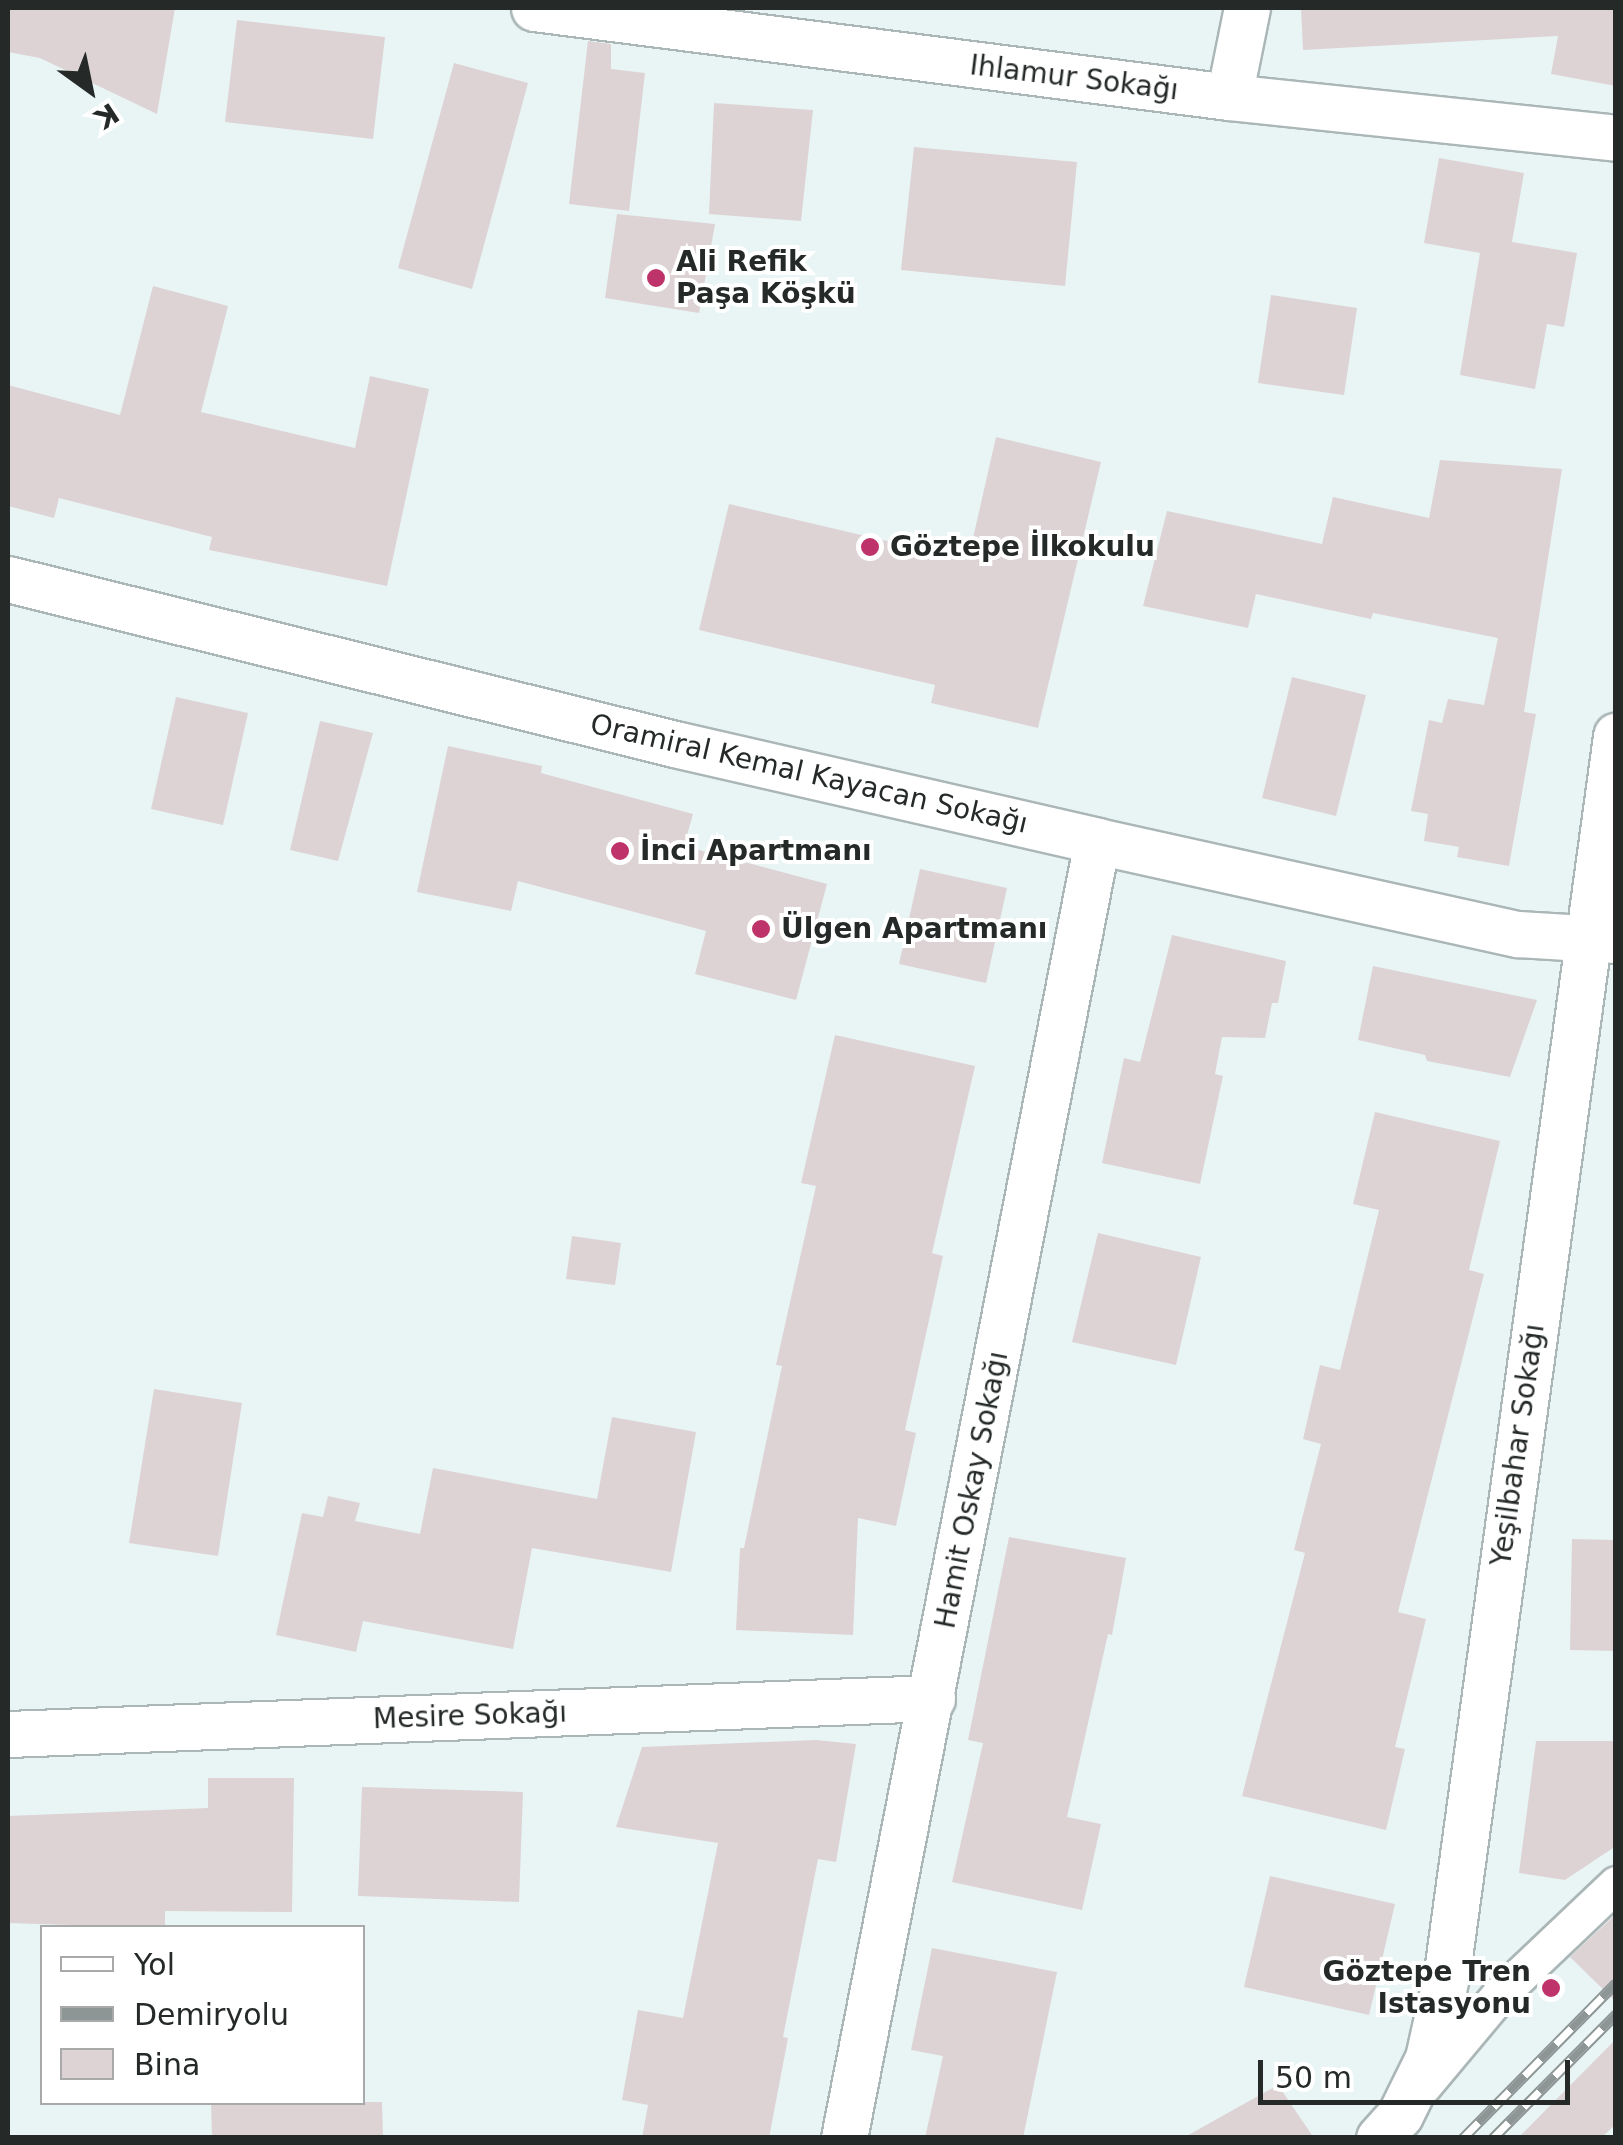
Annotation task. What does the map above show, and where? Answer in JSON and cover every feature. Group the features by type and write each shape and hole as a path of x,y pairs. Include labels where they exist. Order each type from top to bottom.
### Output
{"street":[{"name":"Ihlamur Sokağı","path":"534,8 791,25 1229,97 1616,138"},
{"path":"1229,97 1247,8"},
{"name":"Oramiral Kemal Kayacan Sokağı","path":"8,578 661,741 1097,841 1507,932 1601,940"},
{"name":"Yeşilbahar Sokağı","path":"1389,2126 1428,2058 1447,1972 1601,940 1616,736"},
{"name":"Hamit Oskay Sokağı","path":"844,2138 1097,841"},
{"name":"Mesire Sokağı","path":"8,1734 932,1698"},
{"path":"1389,2126 1499,1995 1616,1884"}],"building":[{"path":"8,8 175,8 157,114 40,58 8,52"},
{"path":"1301,8 1616,8 1616,86 1551,74 1558,36 1303,50"},
{"path":"237,20 385,37 373,139 225,122"},
{"path":"588,41 611,44 611,69 645,73 629,211 569,204"},
{"path":"454,63 528,83 472,289 398,268"},
{"path":"714,103 813,110 801,221 709,214"},
{"path":"914,147 1077,162 1065,286 901,270"},
{"path":"1439,158 1524,173 1512,242 1577,253 1564,327 1547,324 1535,389 1460,375 1480,253 1424,243"},
{"name":"Ali Refik Paşa Köşkü","path":"617,214 715,224 699,313 605,298"},
{"path":"153,286 228,306 201,412 355,448 370,376 429,389 387,586 209,550 212,537 59,498 54,518 8,506 8,385 120,415"},
{"path":"1271,295 1357,308 1344,395 1258,383"},
{"path":"996,437 1101,462 1038,728 931,703 935,685 699,630 729,504 968,560"},
{"path":"1440,460 1562,469 1524,712 1536,714 1509,866 1457,857 1459,847 1424,841 1428,814 1411,811 1429,720 1442,723 1448,699 1484,705 1498,638 1373,613 1371,619 1256,594 1248,628 1143,606 1167,511 1322,544 1333,497 1429,518"},
{"path":"1292,677 1366,695 1336,816 1262,798"},
{"path":"176,697 248,713 223,825 151,809"},
{"path":"320,721 373,733 338,861 290,850"},
{"path":"448,746 542,766 541,773 693,814 684,846 827,884 796,1000 695,974 706,931 518,881 511,911 417,892"},
{"path":"920,869 1007,888 986,983 899,964"},
{"path":"1172,935 1286,961 1278,1003 1272,1003 1265,1038 1222,1037 1215,1074 1223,1076 1200,1184 1102,1163 1124,1058 1140,1062"},
{"path":"1373,966 1537,1000 1510,1077 1427,1061 1425,1055 1358,1040"},
{"path":"835,1035 975,1066 932,1253 943,1256 905,1430 916,1433 896,1526 858,1518 853,1635 736,1630 740,1548 744,1548 782,1366 776,1365 816,1186 801,1183"},
{"path":"1375,1112 1500,1141 1469,1270 1484,1274 1398,1612 1426,1619 1395,1747 1405,1749 1386,1830 1242,1796 1305,1553 1294,1550 1321,1444 1303,1439 1320,1365 1340,1370 1379,1210 1353,1204"},
{"path":"1098,1233 1201,1257 1176,1365 1072,1342"},
{"path":"572,1236 621,1243 615,1285 566,1279"},
{"path":"154,1389 242,1403 218,1556 129,1543"},
{"path":"612,1417 696,1432 671,1572 532,1548 513,1649 363,1621 356,1652 276,1635 302,1513 323,1517 328,1496 360,1503 355,1521 420,1534 433,1468 597,1499"},
{"path":"1009,1537 1126,1558 1112,1635 1108,1634 1067,1817 1101,1824 1082,1910 952,1882 983,1743 968,1740"},
{"path":"1572,1539 1616,1540 1616,1651 1570,1650"},
{"path":"816,1740 856,1744 836,1862 818,1859 783,2037 788,2038 769,2138 642,2138 648,2105 622,2100 638,2010 683,2018 718,1843 616,1827 642,1747"},
{"path":"1536,1741 1616,1741 1616,1846 1565,1880 1519,1873"},
{"path":"208,1778 294,1778 292,1912 165,1911 165,1925 8,1923 8,1816 208,1808"},
{"path":"362,1787 523,1792 519,1902 358,1896"},
{"path":"1270,1876 1395,1904 1369,2015 1244,1987"},
{"path":"1616,1914 1616,2002 1570,1957"},
{"path":"932,1948 1057,1972 1023,2138 925,2138 943,2056 911,2050"},
{"name":"Göztepe Tren Istasyonu","path":"1616,2039 1616,2124 1601,2138 1518,2138"},
{"path":"1278,2085 1314,2138 1183,2138"},
{"path":"382,2102 383,2138 212,2138 211,2105"}],"railway":[{"path":"1463,2138 1616,1983"},
{"path":"1493,2138 1616,2014"}],"place":[{"name":"Ali Refik Paşa Köşkü","path":"656,278"},
{"name":"Göztepe İlkokulu","path":"870,547"},
{"name":"İnci Apartmanı","path":"620,851"},
{"name":"Ülgen Apartmanı","path":"761,929"},
{"name":"Göztepe Tren Istasyonu","path":"1551,1988"}]}
